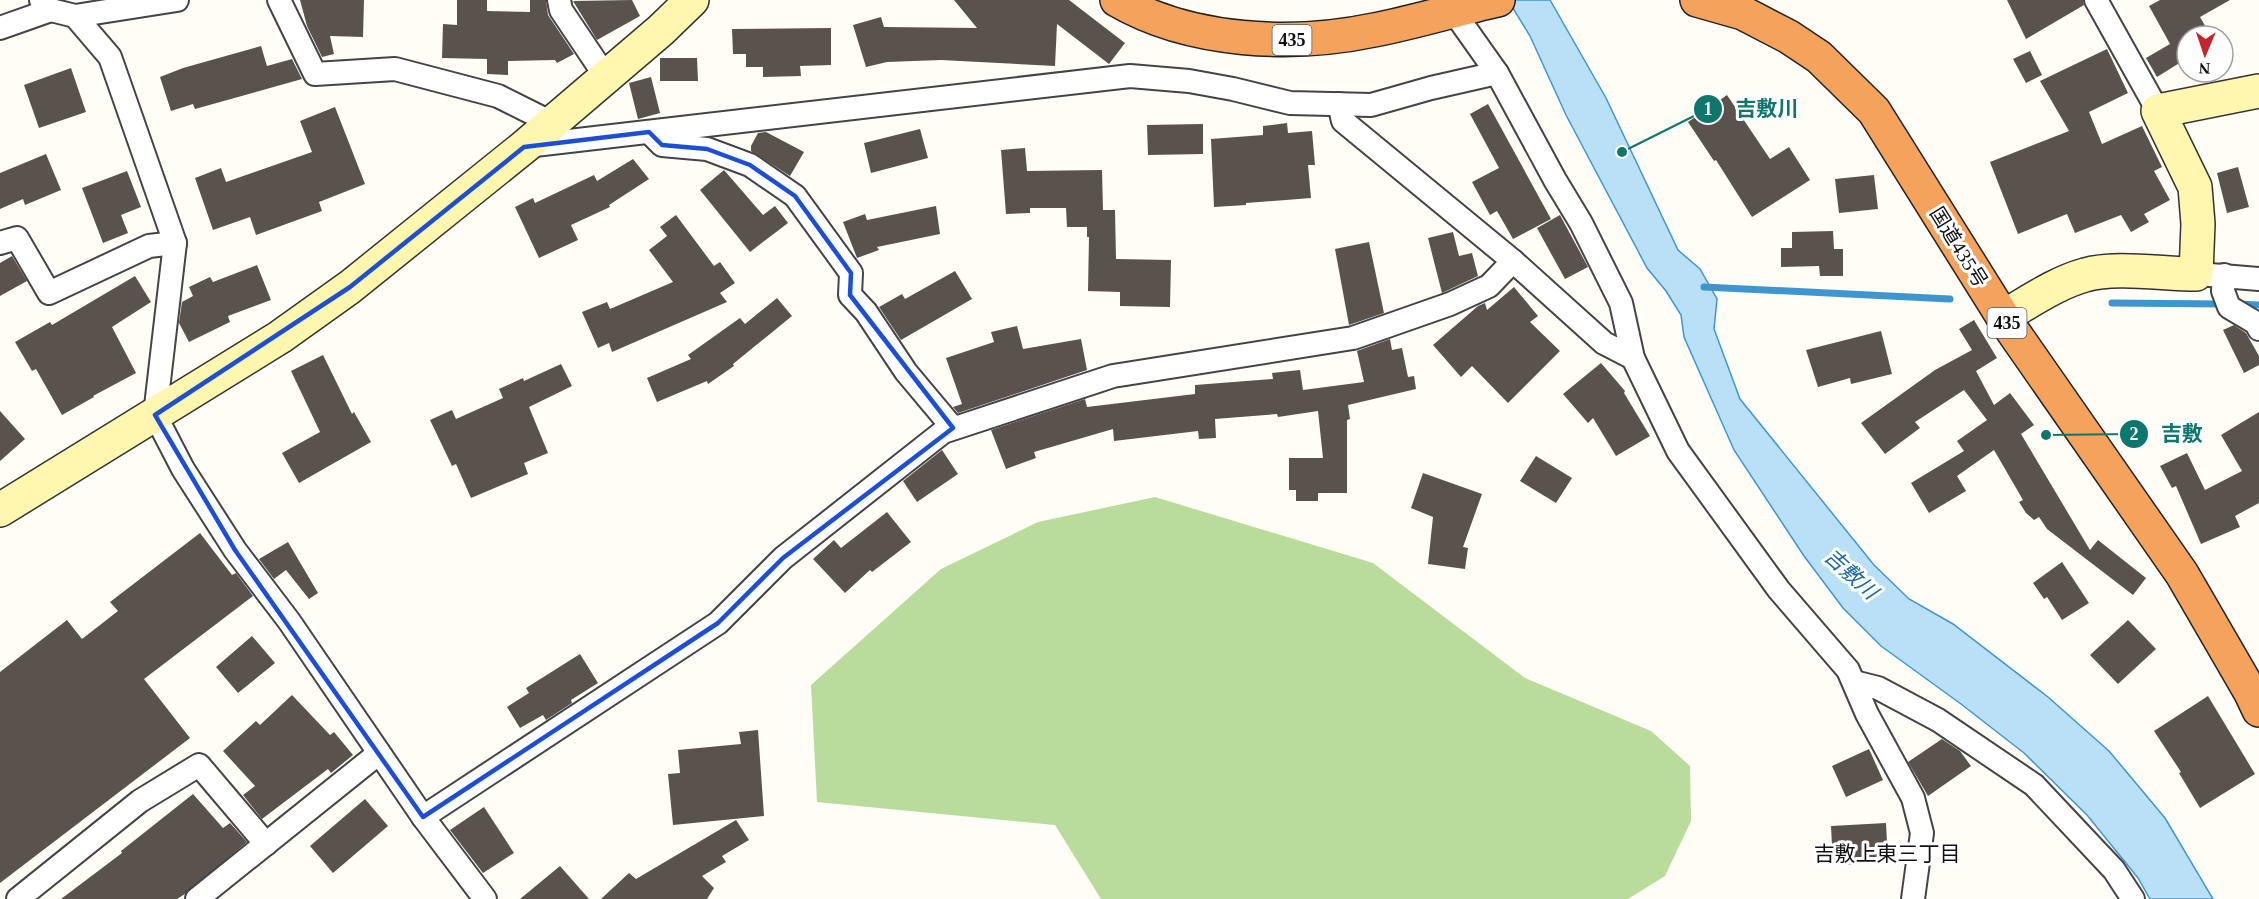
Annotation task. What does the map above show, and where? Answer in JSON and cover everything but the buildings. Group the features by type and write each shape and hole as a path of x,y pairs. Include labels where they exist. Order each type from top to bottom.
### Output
{"highway":[{"name":"435","path":"1118,0 1166,22 1217,35 1294,40 1374,30 1466,4"},
{"name":"国道435号","path":"1707,1 1743,13 1789,37 1819,57 1874,111 2003,317 2182,574 2259,710"}],"street":[{"path":"75,16 177,0"},
{"path":"279,0 315,74 395,69 498,96 552,123"},
{"path":"559,0 561,10 606,77"},
{"path":"0,510 280,337 350,287 524,147 662,30 692,0"},
{"path":"2096,0 2158,111 2195,187 2198,224 2210,275 2223,291 2229,307 2256,322 2259,329"},
{"path":"1466,4 1497,73 1555,180 1581,222 1621,303 1633,358 1678,451 1779,590 1848,670 1867,714 1913,798 1922,833 1913,899"},
{"path":"0,28 46,5 75,16 110,57 175,243 155,415 183,469 236,550 288,621 423,817 485,899"},
{"path":"524,147 1130,76 1190,81 1233,89 1290,104 1371,105 1497,73"},
{"path":"2158,111 2259,91"},
{"path":"1339,104 1343,121 1513,261 1604,343 1633,358"},
{"path":"649,132 662,145 707,149 750,165 795,196 851,273 850,295 866,312 906,372 953,428"},
{"path":"0,243 17,238 49,292 149,246 175,243"},
{"path":"423,817 718,623 783,558 943,432 1113,376 1353,338 1450,304 1489,286 1513,261"},
{"path":"2003,317 2062,285 2086,275 2112,271 2259,279"},
{"path":"1854,682 1878,688 1938,720 2034,784 2114,870 2133,899"},
{"path":"196,899 379,753"},
{"path":"18,899 140,801 199,765 266,844"}],"highlighted area":[{"path":"649,132 662,145 707,149 750,165 795,196 851,273 850,295 953,428 783,558 718,623 423,817 235,550 155,415 350,287 524,147"}],"green space":[{"path":"1155,497 1373,563 1525,678 1651,731 1690,766 1691,821 1665,876 1628,899 1101,899 1055,825 817,802 811,685 941,569 1038,522"}],"water":[{"path":"1508,0 1550,0 1606,98 1678,250 1700,269 1717,299 1714,329 1740,399 1874,565 1909,599 1953,624 2048,697 2109,751 2165,818 2213,899 2150,899 2138,878 2087,815 2024,753 1881,646 1843,608 1804,556 1734,450 1684,337 1681,315 1666,291 1647,268 1566,115 1530,36"}],"waterway":[{"path":"1704,287 1950,299"},
{"path":"2112,303 2223,304"},
{"path":"2238,304 2259,305"}],"place":[{"name":"吉敷川","path":"1622,152"},
{"name":"吉敷","path":"2046,435"}],"district":[{"name":"吉敷上東三丁目","path":"1887,854"}]}
